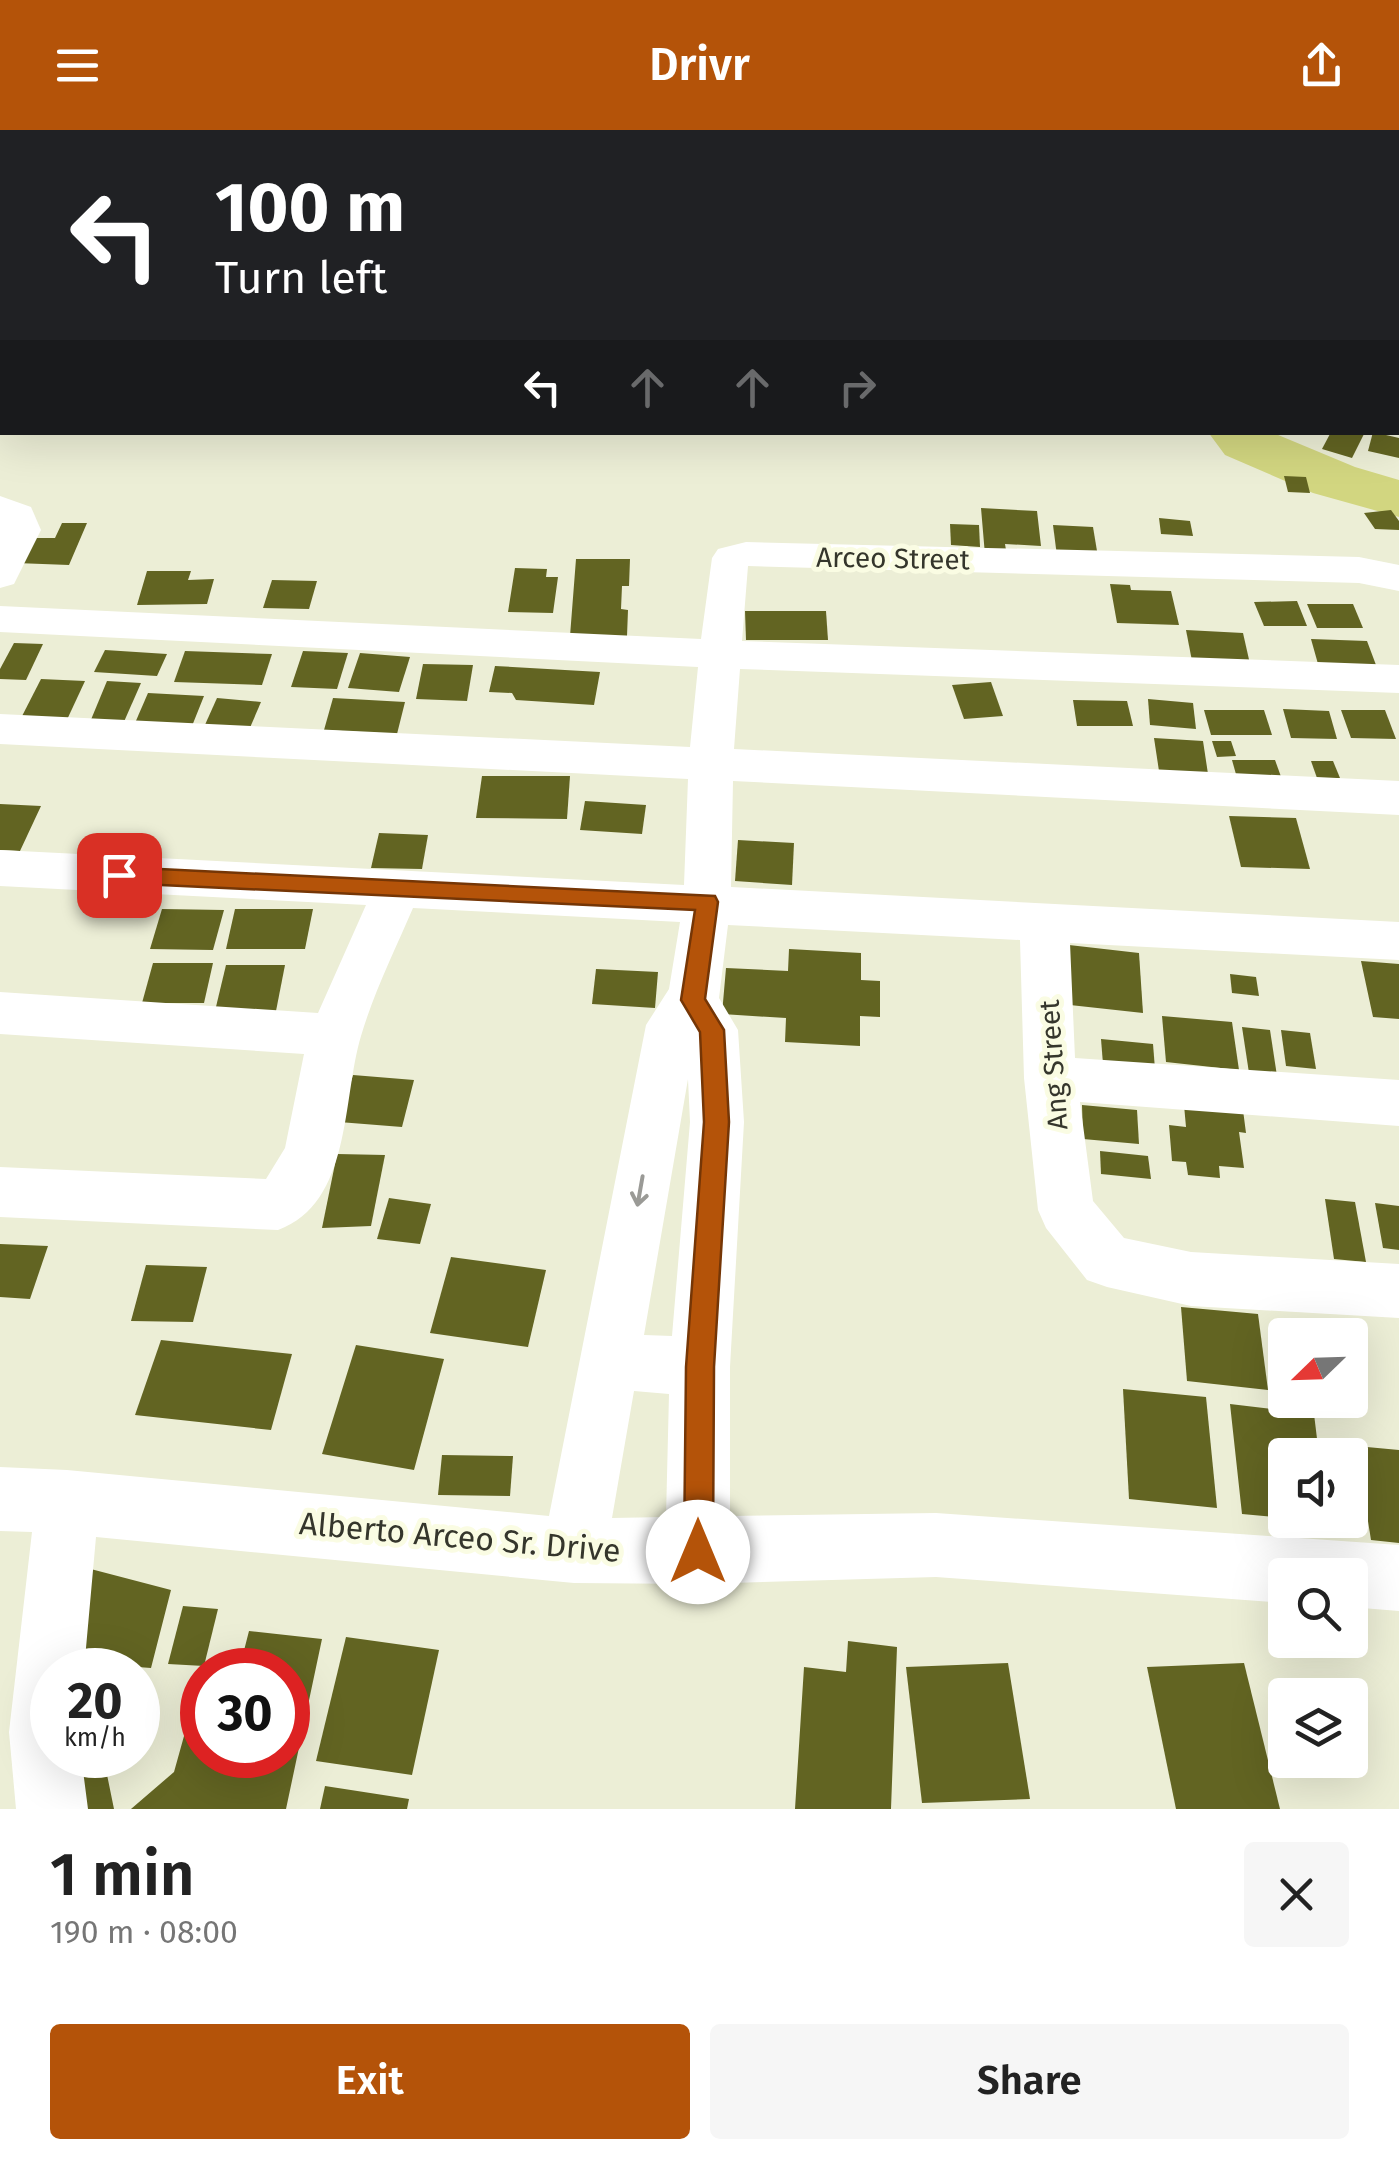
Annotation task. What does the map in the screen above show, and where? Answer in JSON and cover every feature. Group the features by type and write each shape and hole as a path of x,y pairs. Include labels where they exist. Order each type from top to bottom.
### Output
{"street":[{"path":"0,508 17,515 22,530 0,576"},
{"name":"Arceo Street","path":"693,1000 707,902 711,762 732,558 746,554 1360,570 1399,578"},
{"path":"0,619 723,654 1399,679"},
{"path":"0,730 1399,798"},
{"path":"0,868 1399,941"},
{"path":"0,1192 265,1207 278,1204 306,1169 335,1036 396,891"},
{"name":"Ang Street","path":"1044,920 1050,1078 1066,1210 1108,1261 1191,1280 1399,1291"},
{"path":"574,1551 672,1025 693,1000 712,1030 716,1122 700,1367 698,1552"},
{"path":"0,1014 335,1036"},
{"path":"1050,1078 1399,1102"},
{"path":"653,1119 716,1122"},
{"path":"609,1362 700,1367"},
{"name":"Alberto Arceo Sr. Drive","path":"0,1499 67,1502 574,1551 698,1552 936,1545 1399,1578"},
{"path":"52,1809 44,1732 67,1502"}],"building":[{"path":"1329,435 1364,435 1352,458 1322,449"},
{"path":"1372,435 1399,438 1399,458 1368,451"},
{"path":"1284,476 1306,477 1310,493 1288,492"},
{"path":"981,508 1037,511 1041,546 1005,544 1007,556 985,555"},
{"path":"1391,510 1399,521 1399,530 1375,529 1364,513"},
{"path":"1159,518 1190,521 1193,536 1161,534"},
{"path":"62,523 87,523 69,565 16,563 31,538 55,538"},
{"path":"950,524 979,525 980,547 951,545"},
{"path":"1053,525 1093,527 1098,557 1057,556"},
{"path":"576,559 630,559 629,586 622,586 621,609 628,610 627,636 570,636"},
{"path":"515,568 547,569 546,577 558,577 553,613 508,612"},
{"path":"147,571 191,571 188,580 214,579 207,604 137,605"},
{"path":"272,580 317,581 309,609 263,608"},
{"path":"1110,584 1130,585 1131,590 1171,591 1179,625 1117,623"},
{"path":"1297,601 1307,626 1264,626 1254,602"},
{"path":"1307,604 1353,604 1363,628 1317,628"},
{"path":"745,611 826,611 828,640 746,640"},
{"path":"1186,630 1243,633 1250,664 1192,661"},
{"path":"1311,639 1367,641 1376,665 1318,664"},
{"path":"14,643 43,644 26,680 0,679 0,669"},
{"path":"105,650 167,654 157,676 94,672"},
{"path":"185,651 272,654 262,685 174,682"},
{"path":"303,651 348,653 337,689 291,687"},
{"path":"360,653 410,657 399,692 348,688"},
{"path":"423,664 473,665 467,701 416,699"},
{"path":"495,666 600,672 594,705 516,700 512,693 489,692"},
{"path":"41,679 85,681 65,724 19,722"},
{"path":"107,681 141,683 123,724 90,722"},
{"path":"991,682 1003,716 964,719 952,685"},
{"path":"148,693 204,696 192,726 135,723"},
{"path":"217,698 261,702 249,730 204,727"},
{"path":"333,698 405,702 397,734 324,730"},
{"path":"1148,699 1193,703 1196,729 1150,725"},
{"path":"1073,700 1127,701 1133,726 1077,726"},
{"path":"1283,709 1329,711 1337,739 1291,738"},
{"path":"1204,710 1264,710 1272,735 1211,735"},
{"path":"1341,710 1385,710 1396,739 1351,738"},
{"path":"1154,738 1203,741 1208,774 1159,771"},
{"path":"1212,741 1231,741 1236,756 1217,757"},
{"path":"1232,760 1275,760 1284,785 1239,785"},
{"path":"1311,761 1333,761 1340,778 1317,778"},
{"path":"482,776 570,776 567,819 476,818"},
{"path":"585,801 646,805 642,834 580,830"},
{"path":"0,804 41,806 20,851 0,850"},
{"path":"1229,816 1296,818 1310,869 1241,867"},
{"path":"379,833 428,835 422,869 371,868"},
{"path":"738,840 794,843 792,885 735,881"},
{"path":"162,909 224,910 213,950 150,949"},
{"path":"235,909 313,909 305,949 226,949"},
{"path":"1069,945 1139,953 1143,1013 1070,1005"},
{"path":"789,949 861,953 861,980 880,981 880,1017 860,1016 860,1046 785,1042 786,1018 722,1014 726,968 788,971"},
{"path":"1361,961 1399,964 1399,1019 1373,1017"},
{"path":"153,963 213,963 204,1003 142,1003"},
{"path":"226,965 285,965 276,1011 215,1011"},
{"path":"596,969 658,972 655,1008 592,1004"},
{"path":"1230,974 1256,977 1259,996 1232,993"},
{"path":"1162,1016 1232,1022 1239,1070 1166,1062"},
{"path":"1242,1027 1270,1030 1277,1076 1249,1073"},
{"path":"1281,1030 1310,1033 1316,1069 1286,1066"},
{"path":"1101,1039 1153,1044 1155,1069 1103,1064"},
{"path":"353,1075 414,1080 402,1127 339,1122"},
{"path":"1082,1105 1137,1110 1139,1144 1083,1139"},
{"path":"1184,1105 1243,1110 1246,1133 1239,1132 1244,1168 1219,1166 1220,1178 1188,1175 1186,1162 1172,1161 1169,1125 1186,1127"},
{"path":"1100,1151 1148,1156 1151,1179 1101,1174"},
{"path":"337,1154 385,1155 371,1226 322,1228"},
{"path":"389,1198 431,1204 420,1244 377,1239"},
{"path":"1325,1199 1355,1202 1366,1262 1334,1259"},
{"path":"1375,1203 1399,1206 1399,1250 1383,1248"},
{"path":"0,1244 48,1246 30,1299 0,1297"},
{"path":"451,1257 546,1270 528,1347 430,1333"},
{"path":"146,1265 207,1267 193,1322 131,1321"},
{"path":"1181,1307 1258,1314 1268,1390 1187,1381"},
{"path":"161,1340 292,1354 271,1430 135,1415"},
{"path":"356,1345 444,1359 414,1470 322,1454"},
{"path":"1123,1389 1206,1397 1217,1508 1129,1499"},
{"path":"1230,1404 1268,1409 1268,1418 1314,1418 1317,1438 1268,1438 1268,1516 1242,1514"},
{"path":"1368,1447 1399,1450 1399,1543 1371,1540"},
{"path":"442,1455 513,1456 510,1496 438,1495"},
{"path":"64,1562 171,1590 156,1648 54,1648"},
{"path":"183,1606 218,1609 208,1648 180,1648 180,1665 168,1664"},
{"path":"249,1631 322,1639 310,1696 310,1648 245,1648"},
{"path":"346,1637 439,1650 412,1775 316,1761"},
{"path":"848,1641 897,1647 891,1809 795,1809 804,1667 846,1672"},
{"path":"1008,1663 1030,1799 922,1803 906,1667"},
{"path":"1244,1663 1268,1760 1268,1778 1272,1778 1280,1809 1176,1809 1147,1667"},
{"path":"180,1750 180,1778 293,1778 286,1809 131,1809 174,1772"},
{"path":"51,1778 108,1778 114,1809 55,1809"},
{"path":"325,1786 409,1799 407,1809 320,1809"}],"waterway":[{"path":"1239,435 1246,443 1334,480 1399,499"}],"route":[{"path":"119,875 396,891 707,902 693,1000 712,1030 716,1122 700,1367 698,1552"}]}
